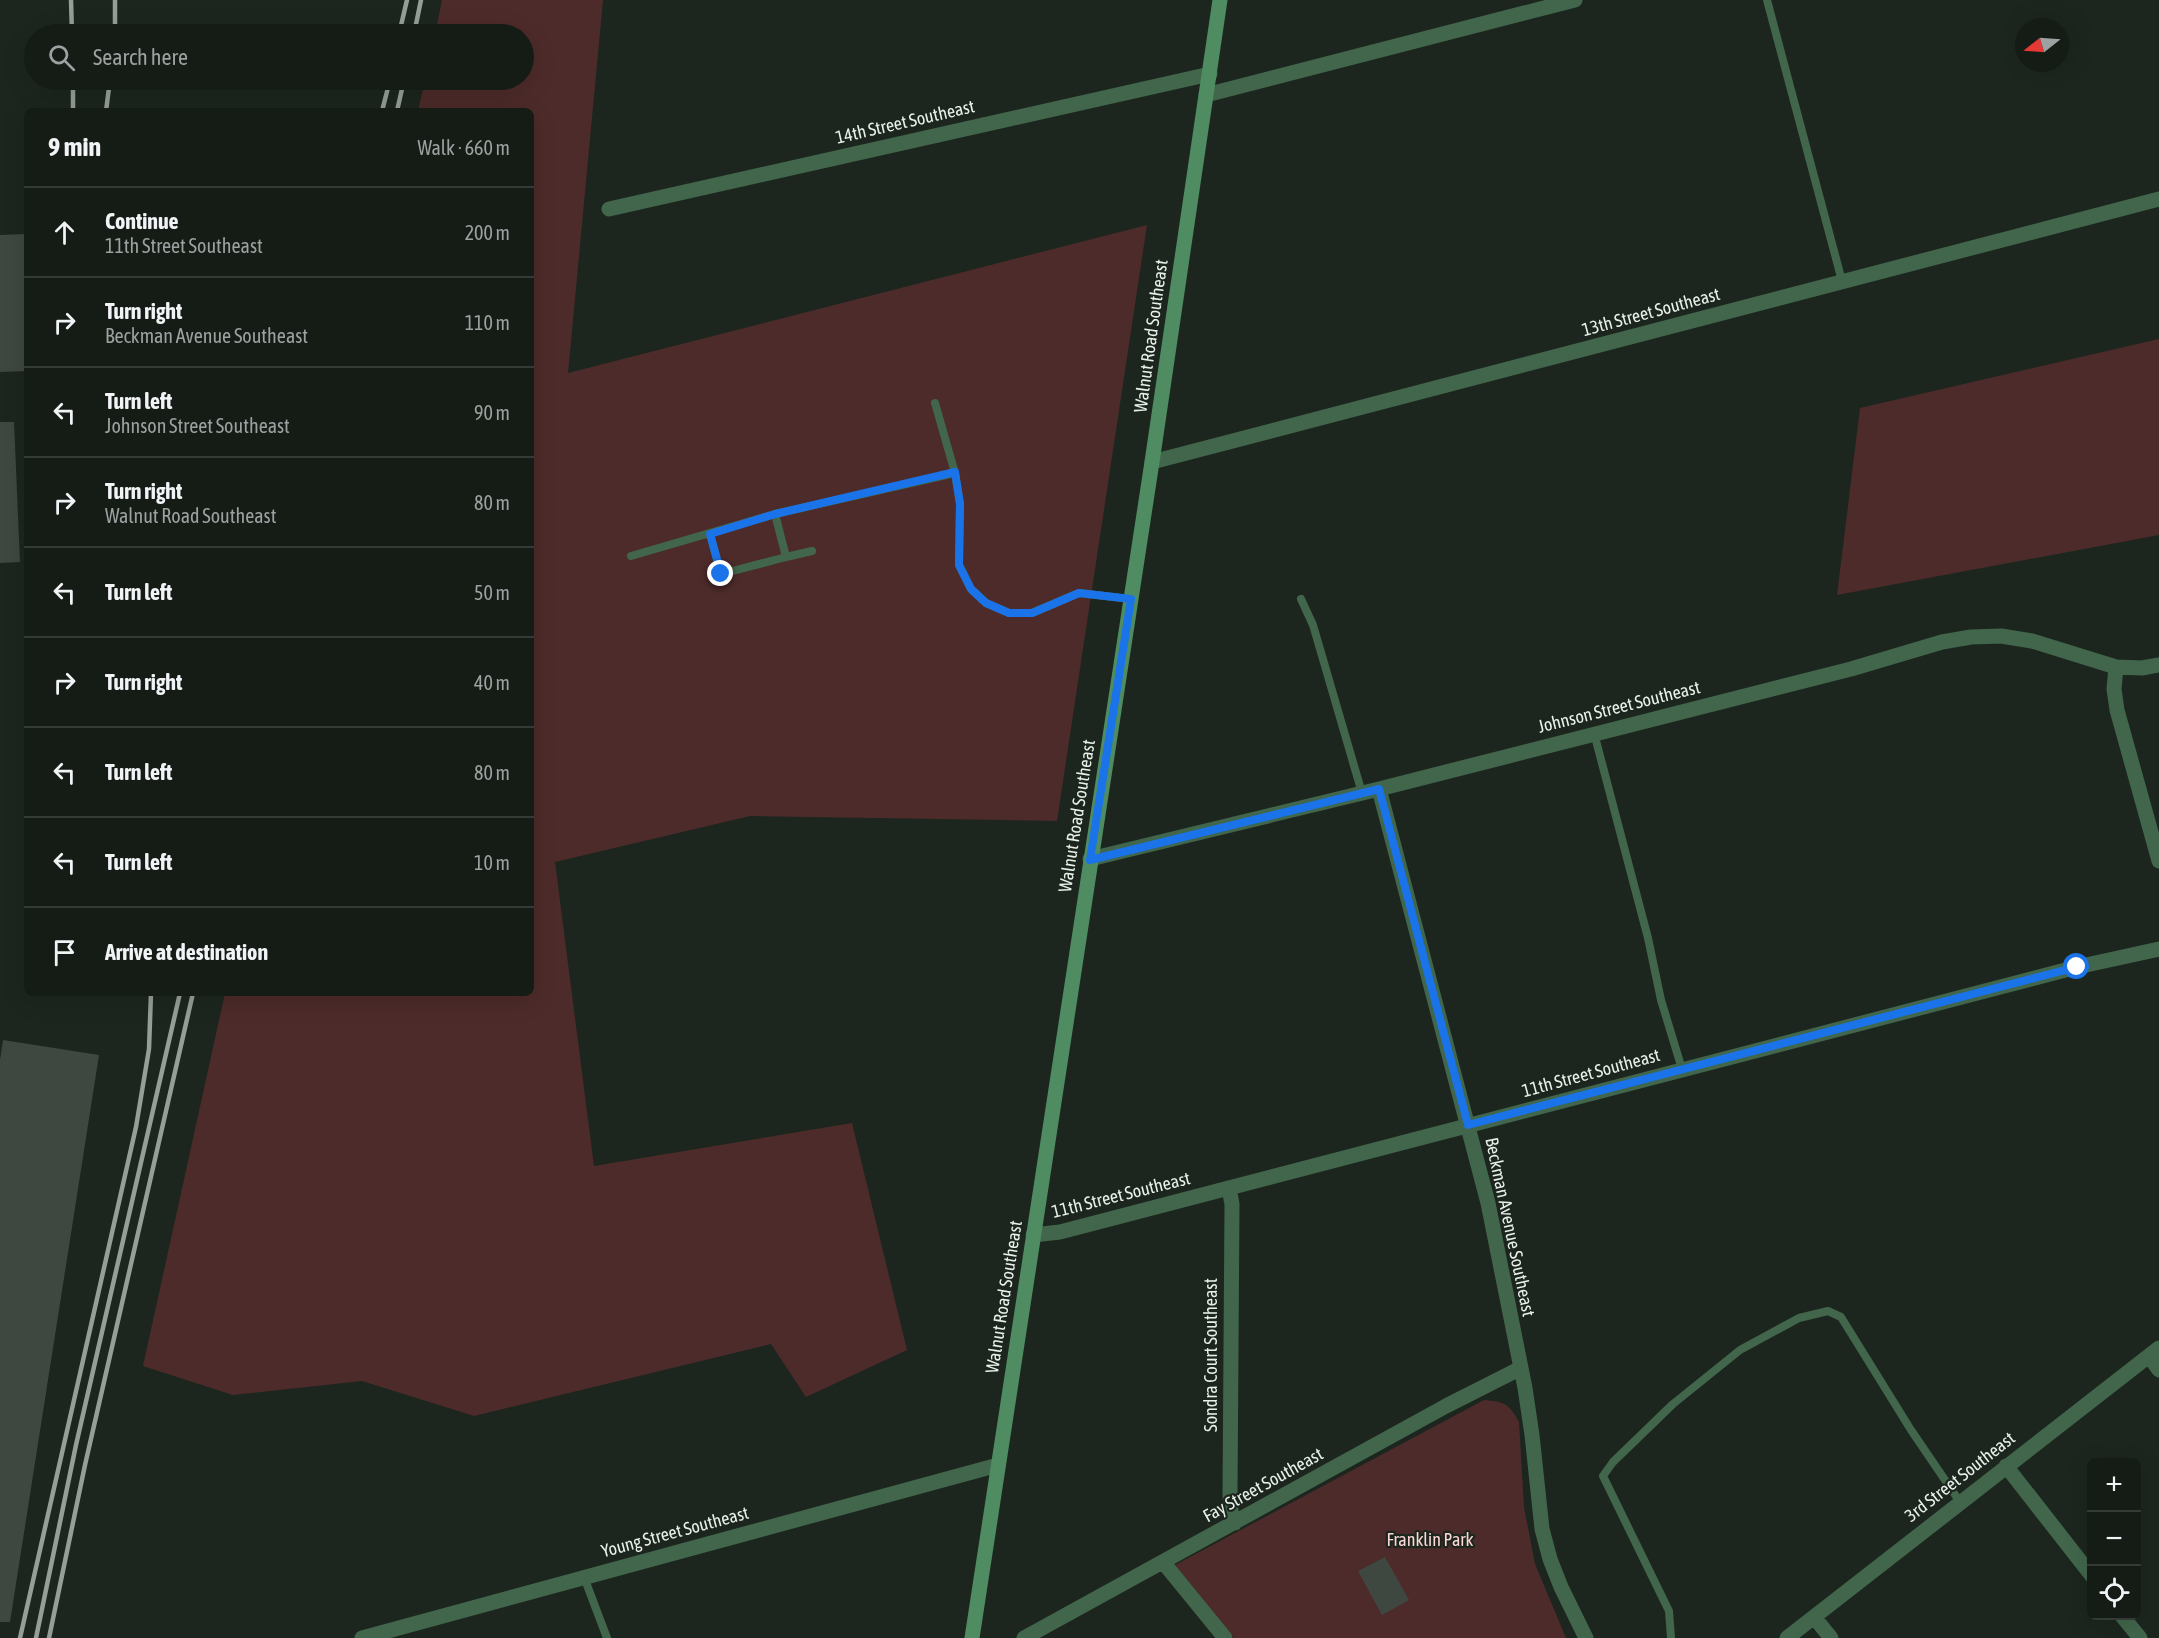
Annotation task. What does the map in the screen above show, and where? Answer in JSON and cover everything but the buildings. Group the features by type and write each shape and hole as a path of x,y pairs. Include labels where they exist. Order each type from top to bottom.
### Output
{"main road":[{"name":"Walnut Road Southeast","path":"972,1638 1152,462 1220,0"}],"street":[{"path":"1206,94 1575,0"},
{"name":"14th Street Southeast","path":"609,209 1210,74"},
{"name":"13th Street Southeast","path":"1152,462 2159,199"},
{"name":"Johnson Street Southeast","path":"1090,860 1851,669 1942,642 2001,636 2032,640 2116,667 2142,668 2159,665"},
{"path":"2116,667 2114,689 2116,710 2159,861"},
{"name":"Beckman Avenue Southeast","path":"1379,789 1488,1203 1521,1368 1532,1435 1542,1529 1561,1587 1586,1638"},
{"name":"11th Street Southeast","path":"1033,1235 1060,1232 2077,967 2159,949"},
{"name":"Sondra Court Southeast","path":"1229,1188 1232,1204 1230,1494 1231,1511 1235,1523"},
{"path":"2154,1352 2159,1370"},
{"name":"3rd Street Southeast","path":"1787,1638 2154,1352"},
{"name":"Fay Street Southeast","path":"1024,1638 1446,1406 1521,1368"},
{"name":"Young Street Southeast","path":"362,1638 998,1465"},
{"path":"2006,1466 2087,1571"},
{"path":"1163,1562 1225,1638"},
{"path":"1814,1617 1831,1638"},
{"path":"2125,1620 2140,1638"}],"lane":[{"path":"1767,0 1842,280"},
{"path":"935,403 955,472 960,504 959,565 971,589 986,603 1009,613 1032,613 1079,593 1131,599"},
{"path":"631,556 775,514 955,472"},
{"path":"775,514 786,557"},
{"path":"710,534 721,574 812,551"},
{"path":"1301,599 1313,625 1362,793"},
{"path":"1594,733 1648,938 1661,1000 1682,1070"},
{"path":"1671,1638 1669,1611 1603,1476 1613,1462 1673,1404 1731,1357 1799,1318 1828,1311 1841,1317 1911,1430 1960,1502"},
{"path":"584,1578 607,1638"}],"green space":[{"path":"442,0 603,0 568,373 1147,225 1057,821 750,816 555,862 594,1166 852,1123 907,1350 806,1397 771,1344 474,1416 362,1381 233,1395 143,1366 224,996 534,996 534,108 419,108 423,90 534,90 534,24 437,24"},
{"path":"2159,339 2159,535 1837,595 1860,408"},
{"name":"Franklin Park","path":"1484,1400 1509,1407 1519,1422 1524,1507 1535,1564 1566,1638 1234,1638 1175,1565"}],"railway":[{"path":"71,0 72,24"},
{"path":"115,0 115,24"},
{"path":"401,24 407,0"},
{"path":"416,24 421,0"},
{"path":"73,90 73,108"},
{"path":"106,108 109,90"},
{"path":"383,108 387,90"},
{"path":"398,108 402,90"},
{"path":"20,1638 136,1127 149,1049 151,996"},
{"path":"36,1638 76,1445 179,996"},
{"path":"49,1638 85,1465 192,996"}],"route":[{"path":"721,574 710,534 775,514 955,472 960,504 959,565 971,589 986,603 1009,613 1032,613 1079,593 1131,599 1090,860 1379,789 1468,1125 2077,967"}]}
